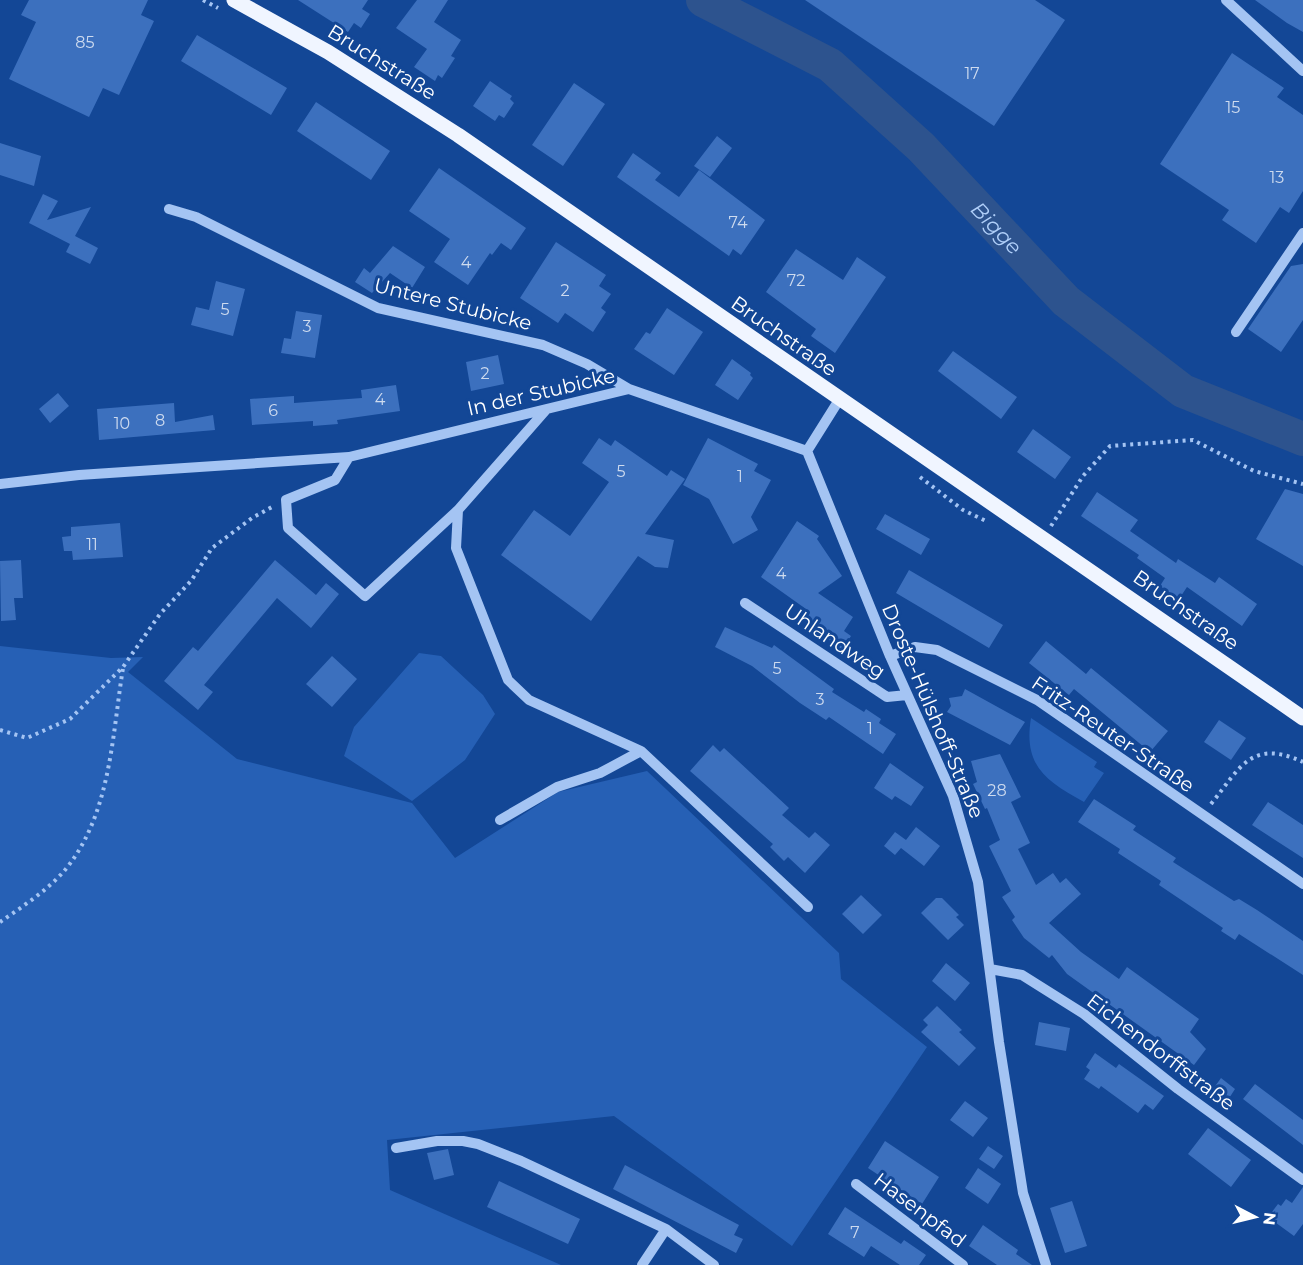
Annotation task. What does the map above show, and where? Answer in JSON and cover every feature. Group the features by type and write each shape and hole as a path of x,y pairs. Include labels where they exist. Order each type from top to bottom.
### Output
{"main road":[{"name":"Bruchstraße","path":"234,0 328,52 458,135 839,400 1044,537 1303,718"}],"street":[{"path":"1226,0 1303,71"},
{"name":"Untere Stubicke","path":"169,209 196,217 378,308 543,345 587,364 629,389"},
{"path":"1236,332 1303,233"},
{"name":"In der Stubicke","path":"0,484 79,475 349,457 629,389 807,451"},
{"path":"807,451 839,400"},
{"path":"349,457 335,480 286,500 288,528 365,596 458,510 545,411"},
{"name":"Droste-Hülshoff-Straße","path":"807,451 890,656 953,796 978,882 1023,1193 1046,1265"},
{"path":"458,510 456,548 508,680 529,700 641,751 808,907"},
{"name":"Uhlandweg","path":"746,603 887,698 907,695"},
{"name":"Fritz-Reuter-Straße","path":"890,656 915,647 937,650 1036,700 1303,884"},
{"path":"500,820 557,787 600,773 641,751"},
{"name":"Eichendorffstraße","path":"990,969 1022,975 1084,1014 1178,1089 1303,1180"},
{"path":"396,1148 437,1141 463,1141 478,1144 521,1161 666,1228 714,1265"},
{"name":"Hasenpfad","path":"856,1184 963,1265"},
{"path":"642,1265 666,1228"}],"path":[{"path":"1044,537 1083,476 1110,446 1193,440 1254,471 1303,484"},
{"path":"0,730 27,738 70,719 123,667 160,615 191,580 212,548 252,518 286,500"},
{"path":"0,922 64,871 90,833 114,737 123,667"},
{"path":"1202,816 1247,759 1270,752 1303,762"}],"shaded area":[{"path":"0,646 111,658 143,657 128,672 237,759 412,803 455,858 558,792 647,771 839,953 841,979 927,1047 792,1246 614,1116 387,1140 390,1190 561,1265 0,1265"},
{"path":"419,653 441,656 483,695 495,714 465,760 412,801 344,756 354,727"},
{"path":"1031,718 1097,762 1094,767 1104,773 1084,802 1048,779 1040,770 1031,748 1029,735"}],"building":[{"path":"29,0 148,0 141,15 154,21 119,95 103,88 89,117 9,79 36,22 21,15"},
{"path":"298,0 368,0 362,9 370,14 361,28 354,23 348,32"},
{"path":"417,0 448,0 434,22 461,40 451,56 455,58 442,78 438,75 435,81 414,67 427,49 396,28"},
{"path":"805,0 1035,0 1065,20 994,126"},
{"path":"1255,0 1303,0 1303,32 1287,23"},
{"path":"197,35 287,88 271,115 181,61"},
{"path":"1232,53 1284,88 1277,97 1303,115 1303,191 1289,213 1280,207 1256,243 1222,220 1229,210 1160,164"},
{"path":"490,81 512,96 510,99 514,103 504,118 499,115 495,121 473,106"},
{"path":"574,83 605,104 563,166 532,145"},
{"path":"316,102 390,151 371,180 297,131"},
{"path":"717,136 732,148 710,177 694,166"},
{"path":"0,143 41,156 34,186 0,175"},
{"path":"633,153 661,173 655,180 679,197 699,170 765,220 741,255 733,249 729,256 617,177"},
{"path":"439,168 526,228 511,250 501,243 492,255 490,253 468,285 434,262 450,239 409,211"},
{"path":"43,194 58,201 47,220 91,207 75,236 98,248 90,264 66,252 70,244 29,223"},
{"path":"556,242 606,275 599,286 611,294 601,308 606,312 593,332 565,313 558,323 520,298"},
{"path":"393,246 425,267 412,288 390,273 372,293 355,282 364,268 370,273"},
{"path":"796,249 843,280 857,257 886,277 835,353 811,336 816,329 766,292"},
{"path":"1303,264 1303,320 1281,352 1248,329 1291,266"},
{"path":"216,281 245,289 233,336 191,325 196,307 209,310"},
{"path":"667,308 703,332 674,375 634,349 646,332 650,334"},
{"path":"296,311 322,315 315,358 281,353 284,338 291,339"},
{"path":"953,351 1017,397 1001,419 938,371"},
{"path":"498,355 504,384 471,391 466,362"},
{"path":"732,359 751,373 753,378 738,400 715,385"},
{"path":"396,385 400,411 337,420 338,424 313,426 313,421 252,425 250,399 294,396 294,403 362,398 361,390"},
{"path":"58,393 69,406 50,423 39,409"},
{"path":"174,403 175,422 213,415 215,430 99,440 97,409"},
{"path":"1033,429 1071,457 1055,479 1017,452"},
{"path":"599,438 611,446 615,440 667,476 671,470 685,479 645,534 674,540 668,568 655,567 638,556 591,621 501,555 534,510 570,536 609,482 582,463"},
{"path":"708,438 758,464 754,471 771,480 751,517 758,530 733,544 709,499 683,485"},
{"path":"1285,489 1303,494 1303,566 1256,539"},
{"path":"1097,492 1138,520 1130,531 1176,563 1178,559 1215,583 1219,577 1257,604 1242,626 1187,587 1179,599 1160,586 1165,578 1137,558 1139,555 1081,516"},
{"path":"885,514 930,539 921,555 876,529"},
{"path":"797,521 819,536 817,539 842,576 818,593 853,617 844,631 851,636 842,650 800,617 806,609 761,577"},
{"path":"120,523 123,557 73,560 72,551 64,551 62,537 71,536 71,527"},
{"path":"21,560 23,598 14,598 16,620 1,621 0,561"},
{"path":"275,560 316,595 326,583 339,594 311,628 277,598 204,685 213,692 198,710 164,681 193,647 198,651"},
{"path":"909,570 1003,625 989,648 896,593"},
{"path":"725,627 772,648 774,645 834,689 832,692 864,712 866,709 881,719 879,723 896,734 883,754 829,717 826,720 800,703 752,666 715,647"},
{"path":"1046,641 1086,674 1091,668 1168,731 1150,752 1074,689 1069,695 1029,663"},
{"path":"332,656 357,679 332,707 306,684"},
{"path":"965,689 1025,722 1010,745 947,712 951,706 949,698 962,696"},
{"path":"1219,720 1246,738 1231,760 1204,742"},
{"path":"713,745 720,752 724,748 789,808 782,815 809,838 815,832 830,845 805,873 788,857 784,861 770,847 773,844 690,771"},
{"path":"1000,754 1021,797 1011,802 1030,843 1018,849 1036,885 1053,873 1060,883 1066,878 1081,894 1049,923 1081,952 1119,979 1127,967 1199,1019 1190,1032 1206,1049 1194,1065 1067,974 1052,955 1049,958 1024,938 1012,920 1015,917 1002,897 1011,891 989,846 1000,840 987,808 985,809 973,784 977,782 971,761"},
{"path":"890,763 924,787 911,806 895,796 892,800 874,788"},
{"path":"1094,799 1136,826 1133,830 1176,858 1173,862 1234,901 1239,899 1303,941 1303,975 1239,934 1235,940 1221,931 1223,928 1159,885 1161,881 1118,853 1120,849 1078,822"},
{"path":"1268,802 1303,825 1303,858 1252,825"},
{"path":"916,827 940,846 924,866 901,848 895,855 884,846 895,832 906,840"},
{"path":"861,895 882,915 863,934 842,914"},
{"path":"936,898 942,898 959,915 956,917 964,925 948,940 921,913"},
{"path":"946,963 970,983 955,1001 932,981"},
{"path":"937,1006 962,1030 959,1032 976,1048 959,1066 921,1032 928,1025 923,1020"},
{"path":"1039,1022 1070,1028 1066,1051 1035,1045"},
{"path":"1095,1053 1116,1068 1119,1064 1164,1096 1153,1110 1145,1104 1138,1113 1101,1086 1099,1089 1084,1079 1090,1070 1086,1067"},
{"path":"1221,1078 1235,1089 1226,1103 1211,1092"},
{"path":"1255,1084 1303,1120 1303,1145 1243,1099"},
{"path":"965,1101 988,1118 973,1137 950,1120"},
{"path":"1208,1128 1251,1160 1231,1187 1188,1154"},
{"path":"885,1141 939,1177 922,1204 868,1168"},
{"path":"988,1146 1003,1156 994,1169 979,1159"},
{"path":"448,1149 454,1175 434,1180 427,1153"},
{"path":"625,1165 739,1225 734,1235 743,1239 736,1253 613,1189"},
{"path":"978,1168 1001,1184 988,1204 965,1188"},
{"path":"499,1181 580,1219 568,1244 487,1207"},
{"path":"1303,1187 1303,1224 1294,1236 1268,1217 1278,1204 1281,1206 1286,1199 1292,1203"},
{"path":"1072,1201 1087,1246 1065,1253 1050,1208"},
{"path":"845,1207 901,1244 904,1240 926,1255 919,1265 900,1265 871,1246 864,1257 828,1234"},
{"path":"983,1225 1018,1250 1016,1254 1032,1265 997,1265 969,1246"}],"waterway":[{"name":"Bigge","path":"703,0 830,65 921,147 1066,301 1183,391 1303,439"}]}
